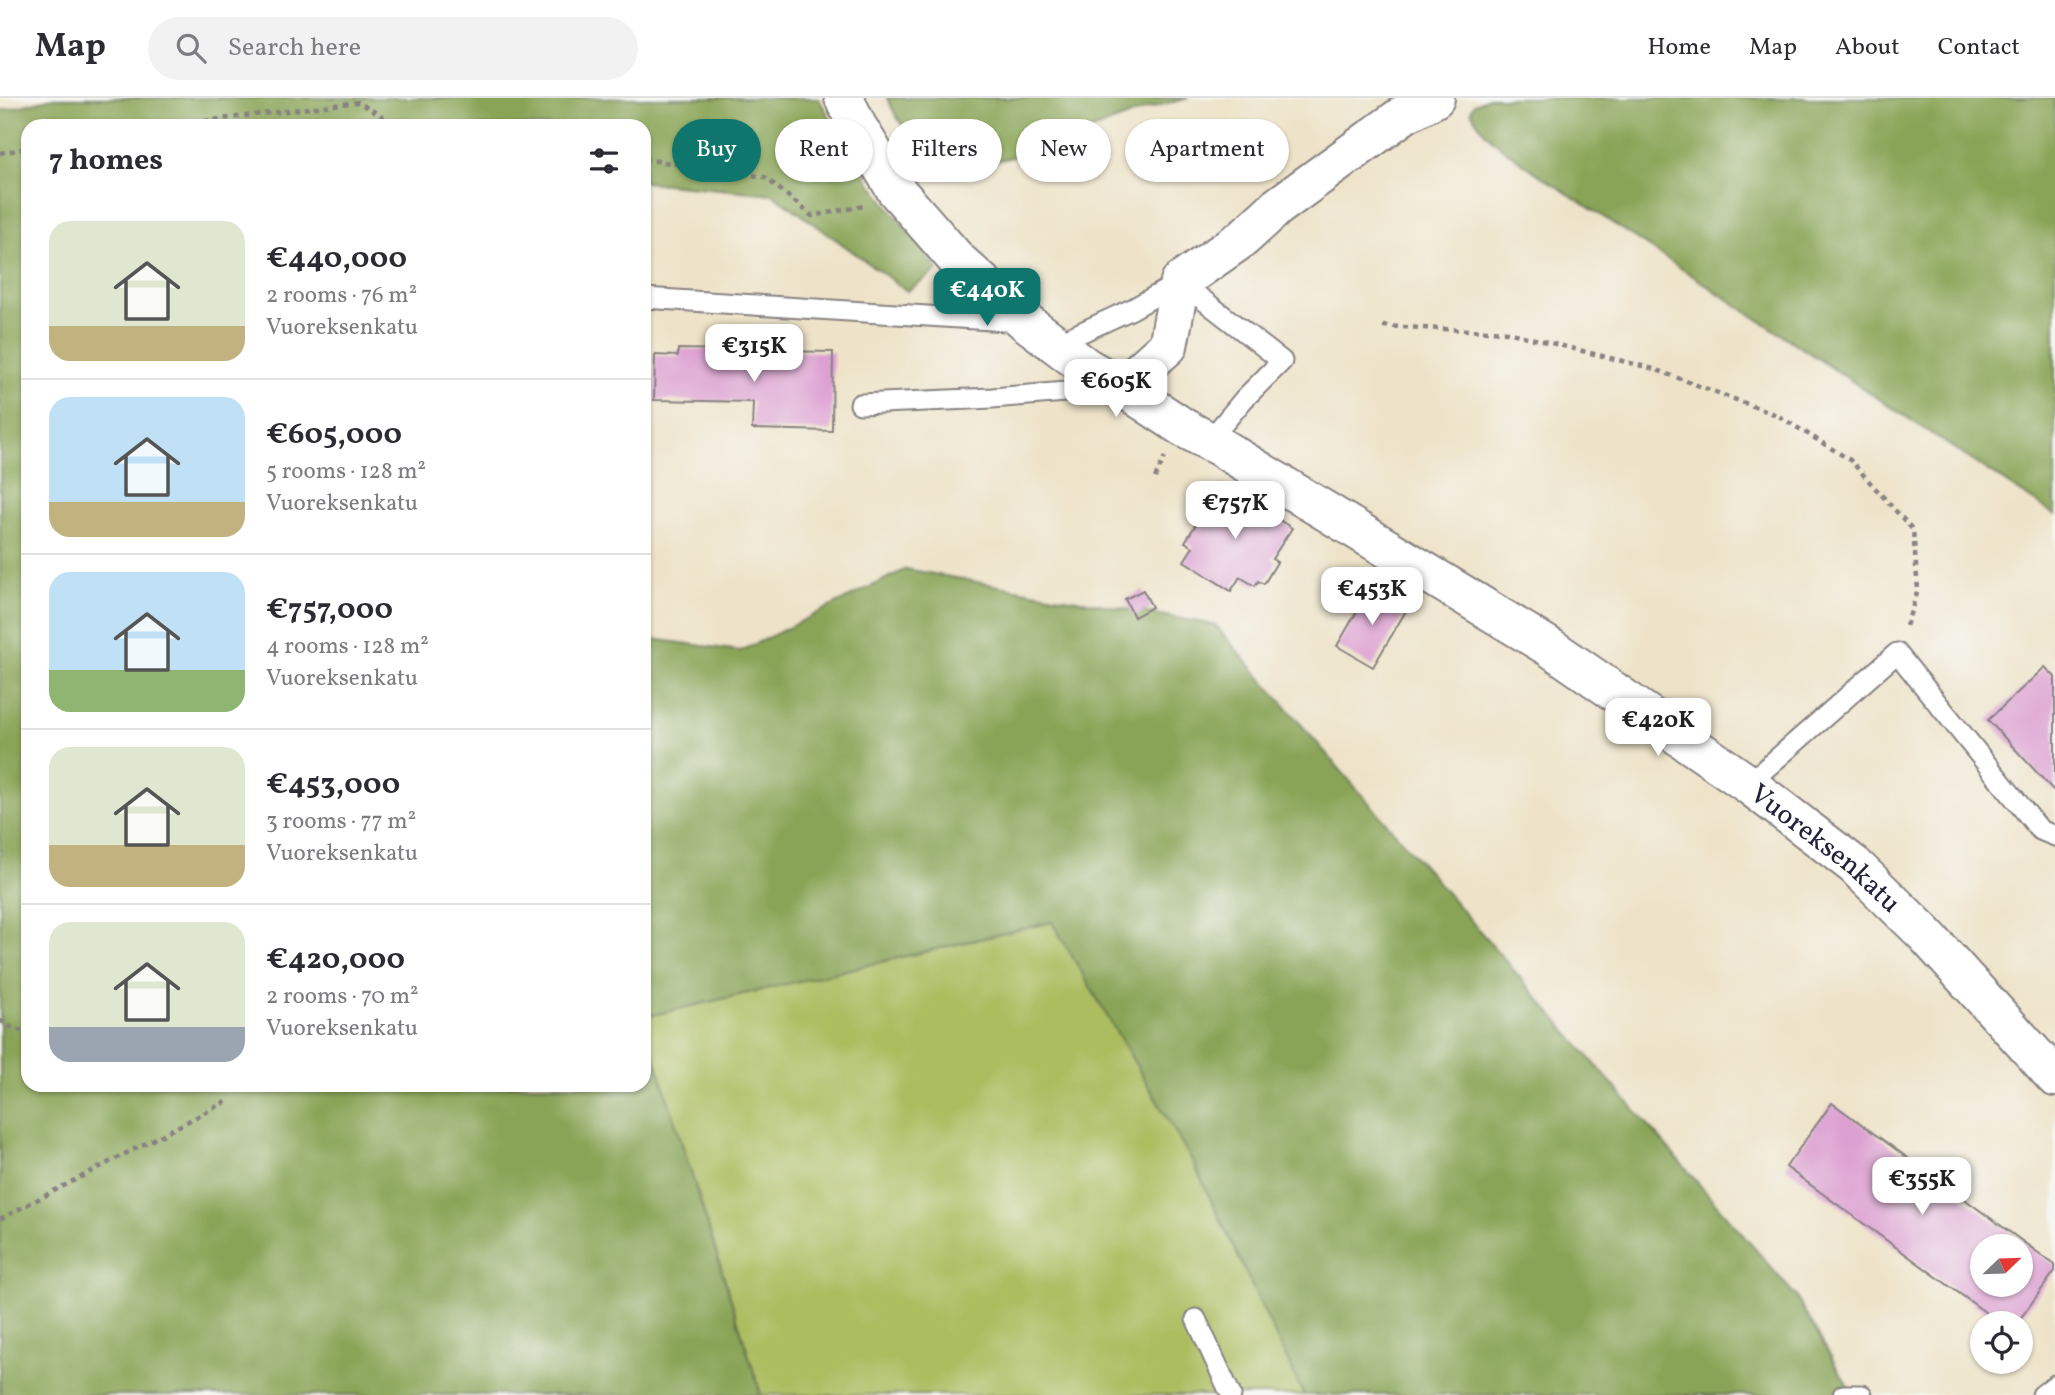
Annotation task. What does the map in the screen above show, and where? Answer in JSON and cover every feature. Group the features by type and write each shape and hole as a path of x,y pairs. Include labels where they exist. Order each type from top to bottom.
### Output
{"street":[{"name":"Vuoreksenkatu","path":"844,98 857,126 896,190 958,261 1041,333 1086,367 1184,428 1551,648 1748,784 1854,865 1924,933 2055,1077"},
{"path":"1122,387 1168,346 1180,282 1243,238 1277,207 1395,121 1435,98"}],"lane":[{"path":"651,299 1041,333 1132,309 1180,282 1282,361 1244,399 1209,441"},
{"path":"860,404 992,398 1122,387"},
{"path":"1748,784 1897,653 2040,830 2055,836"},
{"path":"1196,1319 1231,1395"},
{"path":"2042,1395 2055,1385"},
{"path":"1843,1395 1862,1395"}],"path":[{"path":"221,119 358,102 386,119"},
{"path":"0,153 21,149"},
{"path":"651,160 765,177 812,216 862,205 872,209"},
{"path":"1383,326 1507,332 1654,369 1777,415 1850,460 1913,530 1918,590 1897,653"},
{"path":"0,1020 15,1030 21,1030"},
{"path":"0,1219 227,1101"}],"green space":[{"path":"53,98 818,98 831,119 775,119 775,182 870,182 938,270 907,291 773,194 651,183 651,119 21,119 21,1092 651,1092 651,1045 761,1395 0,1395 0,111"},
{"path":"887,98 1188,98 1147,109 1111,123 1111,119 1016,119 1016,156 1002,159 1002,119 898,119"},
{"path":"1489,98 2055,98 2055,515 1509,154 1483,130 1471,111 1474,104"},
{"path":"906,569 1215,625 1795,1295 1853,1395 1304,1395 1193,1162 1052,922 651,1015 651,639 741,651"},
{"path":"1053,922 1193,1162 1304,1395 761,1395 651,1045 651,1015"}],"building":[{"path":"678,349 833,352 832,431 752,429 753,402 654,400 655,355 678,356"},
{"path":"1221,484 1292,528 1272,559 1277,562 1264,584 1258,581 1255,586 1240,577 1231,591 1184,561 1193,547 1185,542"},
{"path":"1371,587 1407,609 1373,667 1337,646"},
{"path":"1143,590 1152,607 1134,617 1125,599"},
{"path":"2045,667 2055,677 2055,792 1988,720"},
{"path":"1832,1103 2012,1234 1970,1234 1970,1297 2034,1297 2034,1250 2055,1265 2055,1271 2026,1311 1984,1311 1786,1167"}]}
